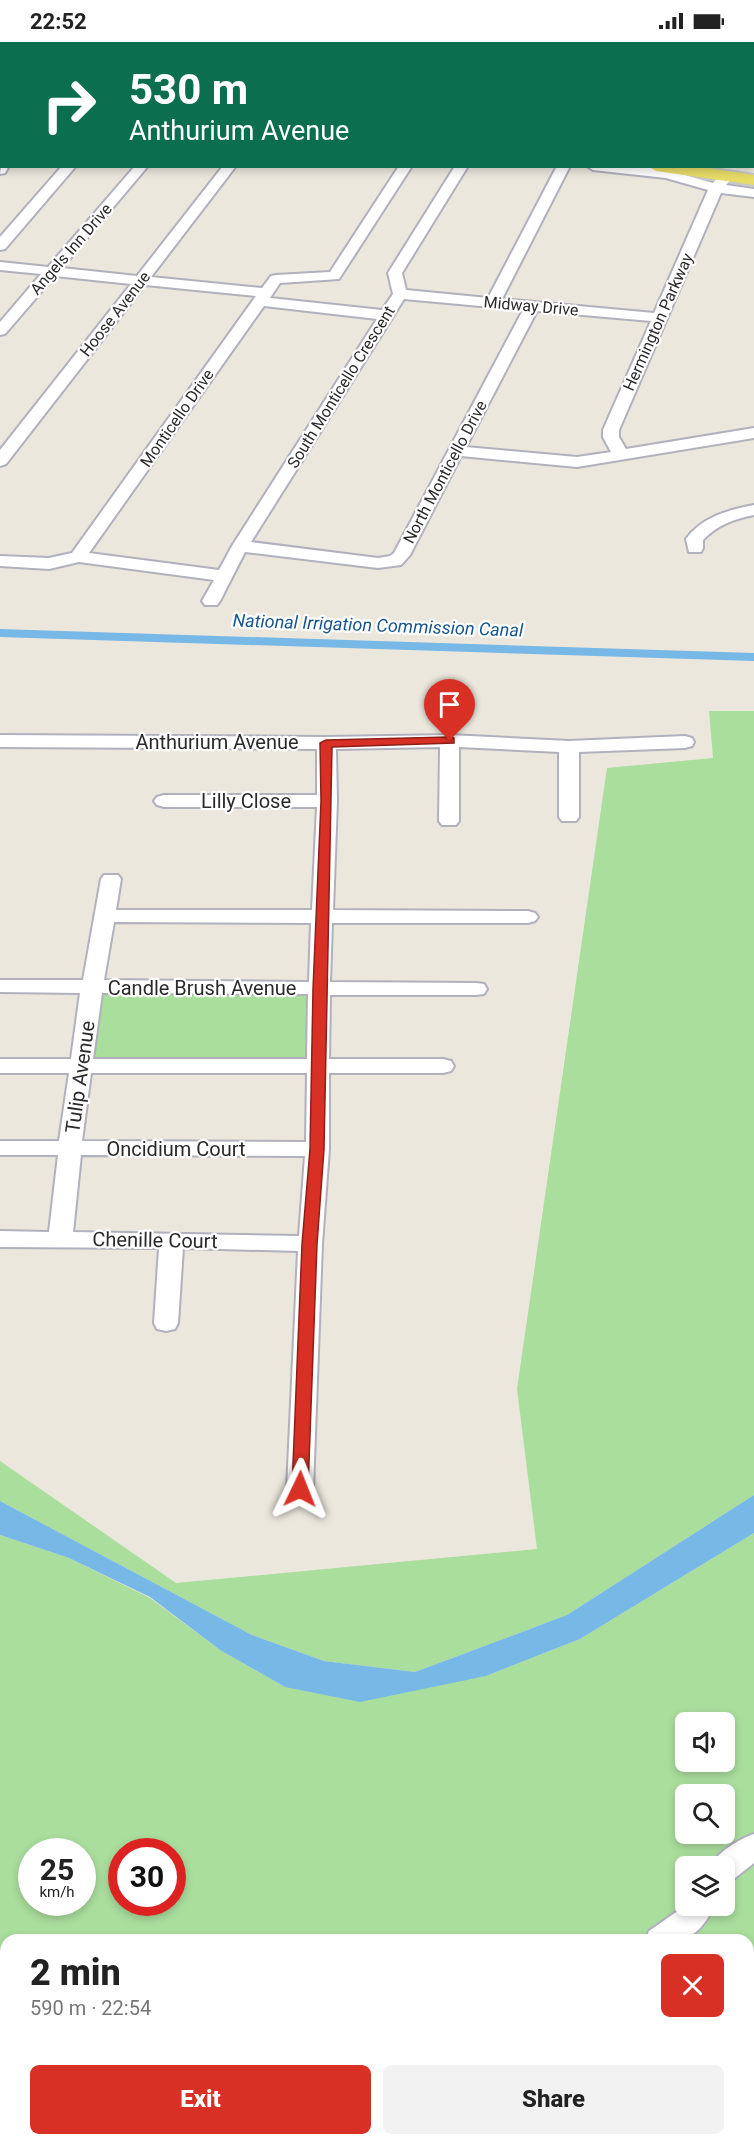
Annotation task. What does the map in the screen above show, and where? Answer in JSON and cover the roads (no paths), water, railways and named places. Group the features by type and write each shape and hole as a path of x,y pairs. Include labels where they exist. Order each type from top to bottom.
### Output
{"main road":[{"path":"664,168 721,182 754,180"}],"street":[{"path":"0,246 68,168"},
{"name":"Angels Inn Drive","path":"0,331 140,168"},
{"name":"Hoose Avenue","path":"0,461 228,168"},
{"name":"Monticello Drive","path":"78,557 276,279 334,276 405,168"},
{"name":"South Monticello Crescent","path":"211,601 240,546 400,294 395,273 461,168"},
{"path":"493,303 563,168"},
{"path":"612,168 721,182 754,193"},
{"name":"Hermington Parkway","path":"621,455 611,437 611,430 721,182"},
{"path":"0,266 141,280 385,315"},
{"name":"Midway Drive","path":"400,294 661,318"},
{"name":"North Monticello Drive","path":"240,546 378,563 395,561 401,555 458,452 532,307"},
{"path":"754,415 754,424"},
{"path":"458,452 565,463 754,433"},
{"path":"695,548 694,539 704,528 723,518 754,510"},
{"path":"0,561 46,565 62,564 78,557 224,576"},
{"name":"Anthurium Avenue","path":"0,741 326,743 450,741 569,747 685,742"},
{"path":"449,821 450,741"},
{"path":"300,1489 310,1244 317,1149 319,989 327,801 326,743"},
{"path":"569,747 569,817"},
{"name":"Lilly Close","path":"165,801 327,801"},
{"name":"Tulip Avenue","path":"60,1239 70,1148 111,879"},
{"path":"104,916 528,917"},
{"name":"Candle Brush Avenue","path":"0,986 476,989"},
{"path":"0,1066 319,1068 443,1066"},
{"name":"Oncidium Court","path":"0,1149 317,1149"},
{"name":"Chenille Court","path":"0,1239 310,1244"},
{"path":"166,1323 172,1240"},
{"path":"735,1861 754,1846"},
{"path":"669,1934 694,1916"}],"water":[{"path":"754,1495 754,1533 580,1639 486,1676 360,1702 285,1687 220,1650 150,1597 69,1558 0,1535 0,1501 252,1635 324,1661 415,1672 567,1615"}],"waterway":[{"name":"National Irrigation Commission Canal","path":"0,633 754,657"}]}
